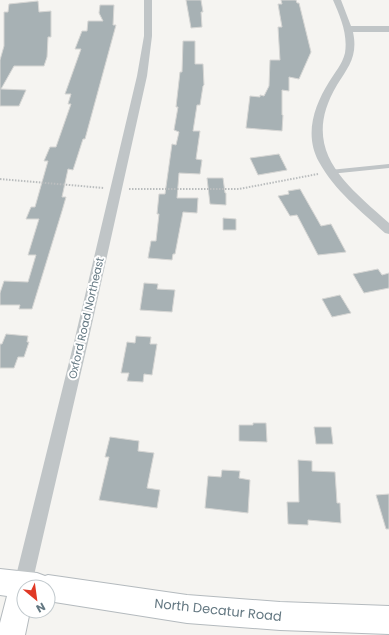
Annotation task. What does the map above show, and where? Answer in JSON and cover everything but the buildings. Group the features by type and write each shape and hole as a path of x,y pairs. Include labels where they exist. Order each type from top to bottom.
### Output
{"main road":[{"name":"North Decatur Road","path":"56,589 187,609 280,616 389,620"},
{"name":"Oxford Road Northeast","path":"11,635 17,619"}],"street":[{"name":"Oxford Road Northeast","path":"30,579 142,76 148,36 148,0"},
{"path":"336,0 348,29 350,45 348,61 323,100 317,122 318,146 330,172 354,198 389,230"},
{"path":"348,29 389,29"}],"lane":[{"path":"330,172 389,166"}],"path":[{"path":"0,179 116,189 239,189 330,172"}]}
